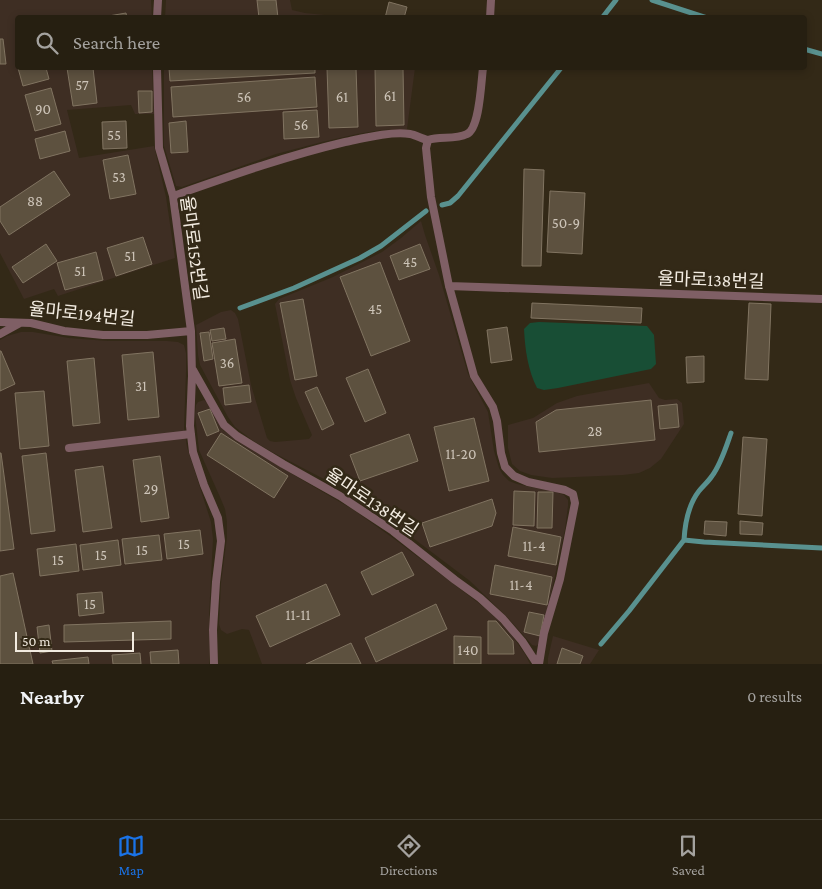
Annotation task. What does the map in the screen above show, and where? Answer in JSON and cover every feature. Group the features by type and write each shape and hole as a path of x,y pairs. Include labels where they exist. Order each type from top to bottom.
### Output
{"lane":[{"path":"157,15 158,0"},
{"path":"490,15 491,0"},
{"name":"율마로152번길","path":"157,70 159,148 173,196 191,331 190,426 193,452 218,518 221,541 213,630 214,664"},
{"path":"173,196 248,169 360,139 387,134 410,134 428,140 468,134 473,128 479,108 483,70"},
{"name":"율마로138번길","path":"428,140 426,148 431,197 449,286 474,376 493,407 505,467 514,476 528,482 565,490 572,494 575,502 560,579 544,633 538,664"},
{"name":"율마로138번길","path":"449,286 822,299"},
{"name":"율마로194번길","path":"0,322 31,323 64,331 103,335 147,335 191,331"},
{"path":"0,334 20,323"},
{"name":"율마로138번길","path":"192,368 224,425 237,436 282,464 340,496 393,531 480,598 503,619 538,664"},
{"path":"69,448 191,434"}],"shaded area":[{"path":"0,0 151,0 152,15 15,15 15,70 152,70 154,114 135,114 131,105 67,110 79,158 154,146 166,197 175,258 58,296 54,289 24,299 0,253"},
{"path":"166,0 290,0 292,10 325,15 165,15"},
{"path":"164,70 415,70 407,129 381,130 322,142 276,154 182,187 176,186 164,146"},
{"path":"421,221 468,374 488,412 494,451 499,468 509,481 556,492 564,495 568,500 565,529 554,580 540,643 536,646 532,645 509,619 470,581 409,535 345,490 272,452 235,427 200,365 196,325 221,312 231,310 238,319 251,385 267,438 275,442 309,439 312,435 290,380 275,304 279,299 333,277 382,252"},
{"path":"21,332 108,341 167,341 178,342 184,345 186,372 184,428 187,447 211,522 213,539 209,616 209,664 0,664 0,340"},
{"path":"649,383 659,398 665,400 677,399 682,403 684,424 661,459 650,468 639,473 623,475 552,478 531,475 520,471 512,464 508,448 508,425 533,418 557,403 577,396"},
{"path":"204,400 208,403 224,431 352,509 485,608 510,633 530,664 262,664 249,630 242,629 227,634 221,630 219,624 227,522 225,509 199,450 195,414 196,405"},
{"path":"553,636 599,650 590,664 548,664"}],"green space":[{"path":"530,323 647,326 654,335 656,364 651,369 558,388 544,390 537,388 527,360 524,329"}],"building":[{"path":"257,0 276,0 278,15 259,15"},
{"path":"389,2 407,7 405,15 386,15"},
{"path":"0,39 3,39 6,64 0,64"},
{"path":"19,70 47,70 49,79 23,86"},
{"path":"67,70 93,70 97,103 73,106"},
{"path":"169,70 315,70 315,73 170,81"},
{"path":"327,70 356,70 358,127 329,128"},
{"path":"375,70 403,70 404,125 376,126"},
{"path":"315,77 317,107 173,117 171,87"},
{"path":"51,88 61,124 35,131 25,95"},
{"path":"138,91 152,91 152,112 139,113"},
{"path":"317,110 319,137 284,139 283,112"},
{"path":"126,121 127,148 103,149 102,122"},
{"path":"186,121 188,152 171,153 169,123"},
{"path":"65,131 70,151 40,159 35,139"},
{"path":"128,155 136,194 110,199 103,160"},
{"path":"524,169 544,170 541,266 522,266"},
{"path":"54,171 70,195 9,235 0,221 0,207"},
{"path":"550,191 585,193 582,254 547,252"},
{"path":"143,237 152,264 116,276 107,248"},
{"path":"46,244 57,261 23,283 12,267"},
{"path":"420,244 430,269 399,280 390,256"},
{"path":"96,252 103,280 65,290 57,263"},
{"path":"380,262 410,341 371,356 340,277"},
{"path":"303,299 317,376 295,380 280,303"},
{"path":"532,303 642,308 641,323 531,318"},
{"path":"749,303 771,304 768,380 745,379"},
{"path":"507,327 512,360 491,363 487,330"},
{"path":"224,328 226,339 212,341 210,330"},
{"path":"209,332 213,359 204,361 200,333"},
{"path":"235,339 242,383 219,386 212,343"},
{"path":"0,351 15,384 0,391"},
{"path":"153,352 159,417 128,420 122,355"},
{"path":"704,356 704,382 687,383 686,357"},
{"path":"94,358 100,423 73,426 67,361"},
{"path":"368,369 386,413 365,422 346,378"},
{"path":"249,385 251,402 225,405 223,388"},
{"path":"317,387 334,424 322,430 305,392"},
{"path":"44,391 49,446 20,449 15,393"},
{"path":"651,400 655,440 539,452 536,422 556,410"},
{"path":"677,404 679,427 660,429 658,406"},
{"path":"210,409 219,431 207,436 198,413"},
{"path":"474,418 489,481 449,491 434,427"},
{"path":"221,433 288,476 274,498 207,455"},
{"path":"409,434 418,461 360,481 350,455"},
{"path":"743,437 767,439 762,516 738,514"},
{"path":"0,453 14,549 0,551"},
{"path":"46,453 55,531 31,534 22,456"},
{"path":"160,456 169,518 141,522 133,460"},
{"path":"103,466 112,528 83,532 75,470"},
{"path":"514,491 535,492 534,526 513,525"},
{"path":"538,492 553,492 552,528 537,528"},
{"path":"492,499 496,513 492,526 430,547 422,523"},
{"path":"705,521 727,522 726,536 704,534"},
{"path":"740,521 763,523 762,535 740,534"},
{"path":"513,527 561,537 556,565 508,556"},
{"path":"200,530 203,554 167,559 164,534"},
{"path":"159,535 162,560 125,564 122,539"},
{"path":"118,540 121,565 83,570 80,545"},
{"path":"76,544 79,571 40,576 37,549"},
{"path":"402,552 414,575 372,595 361,572"},
{"path":"495,565 552,577 547,605 490,594"},
{"path":"13,573 33,664 0,664 0,576"},
{"path":"326,584 340,615 270,647 256,616"},
{"path":"102,592 104,613 79,616 77,594"},
{"path":"436,604 447,629 376,662 365,638"},
{"path":"529,612 544,615 540,636 524,632"},
{"path":"171,621 171,639 64,642 64,625"},
{"path":"488,621 496,621 513,641 514,654 488,654"},
{"path":"49,625 52,651 40,653 37,627"},
{"path":"454,636 481,637 481,664 454,664"},
{"path":"351,643 361,664 306,664"},
{"path":"562,648 583,656 580,664 557,664"},
{"path":"178,650 179,664 151,664 150,652"},
{"path":"140,653 141,664 113,664 112,655"},
{"path":"88,657 89,664 53,664 52,661"}],"waterway":[{"path":"604,15 616,0"},
{"path":"652,0 698,15"},
{"path":"807,50 822,54"},
{"path":"442,205 450,203 458,196 559,70"},
{"path":"240,308 294,288 360,258 381,246 426,211"},
{"path":"731,433 718,466 692,502 686,521 684,540 822,548"},
{"path":"601,644 684,540"}]}
